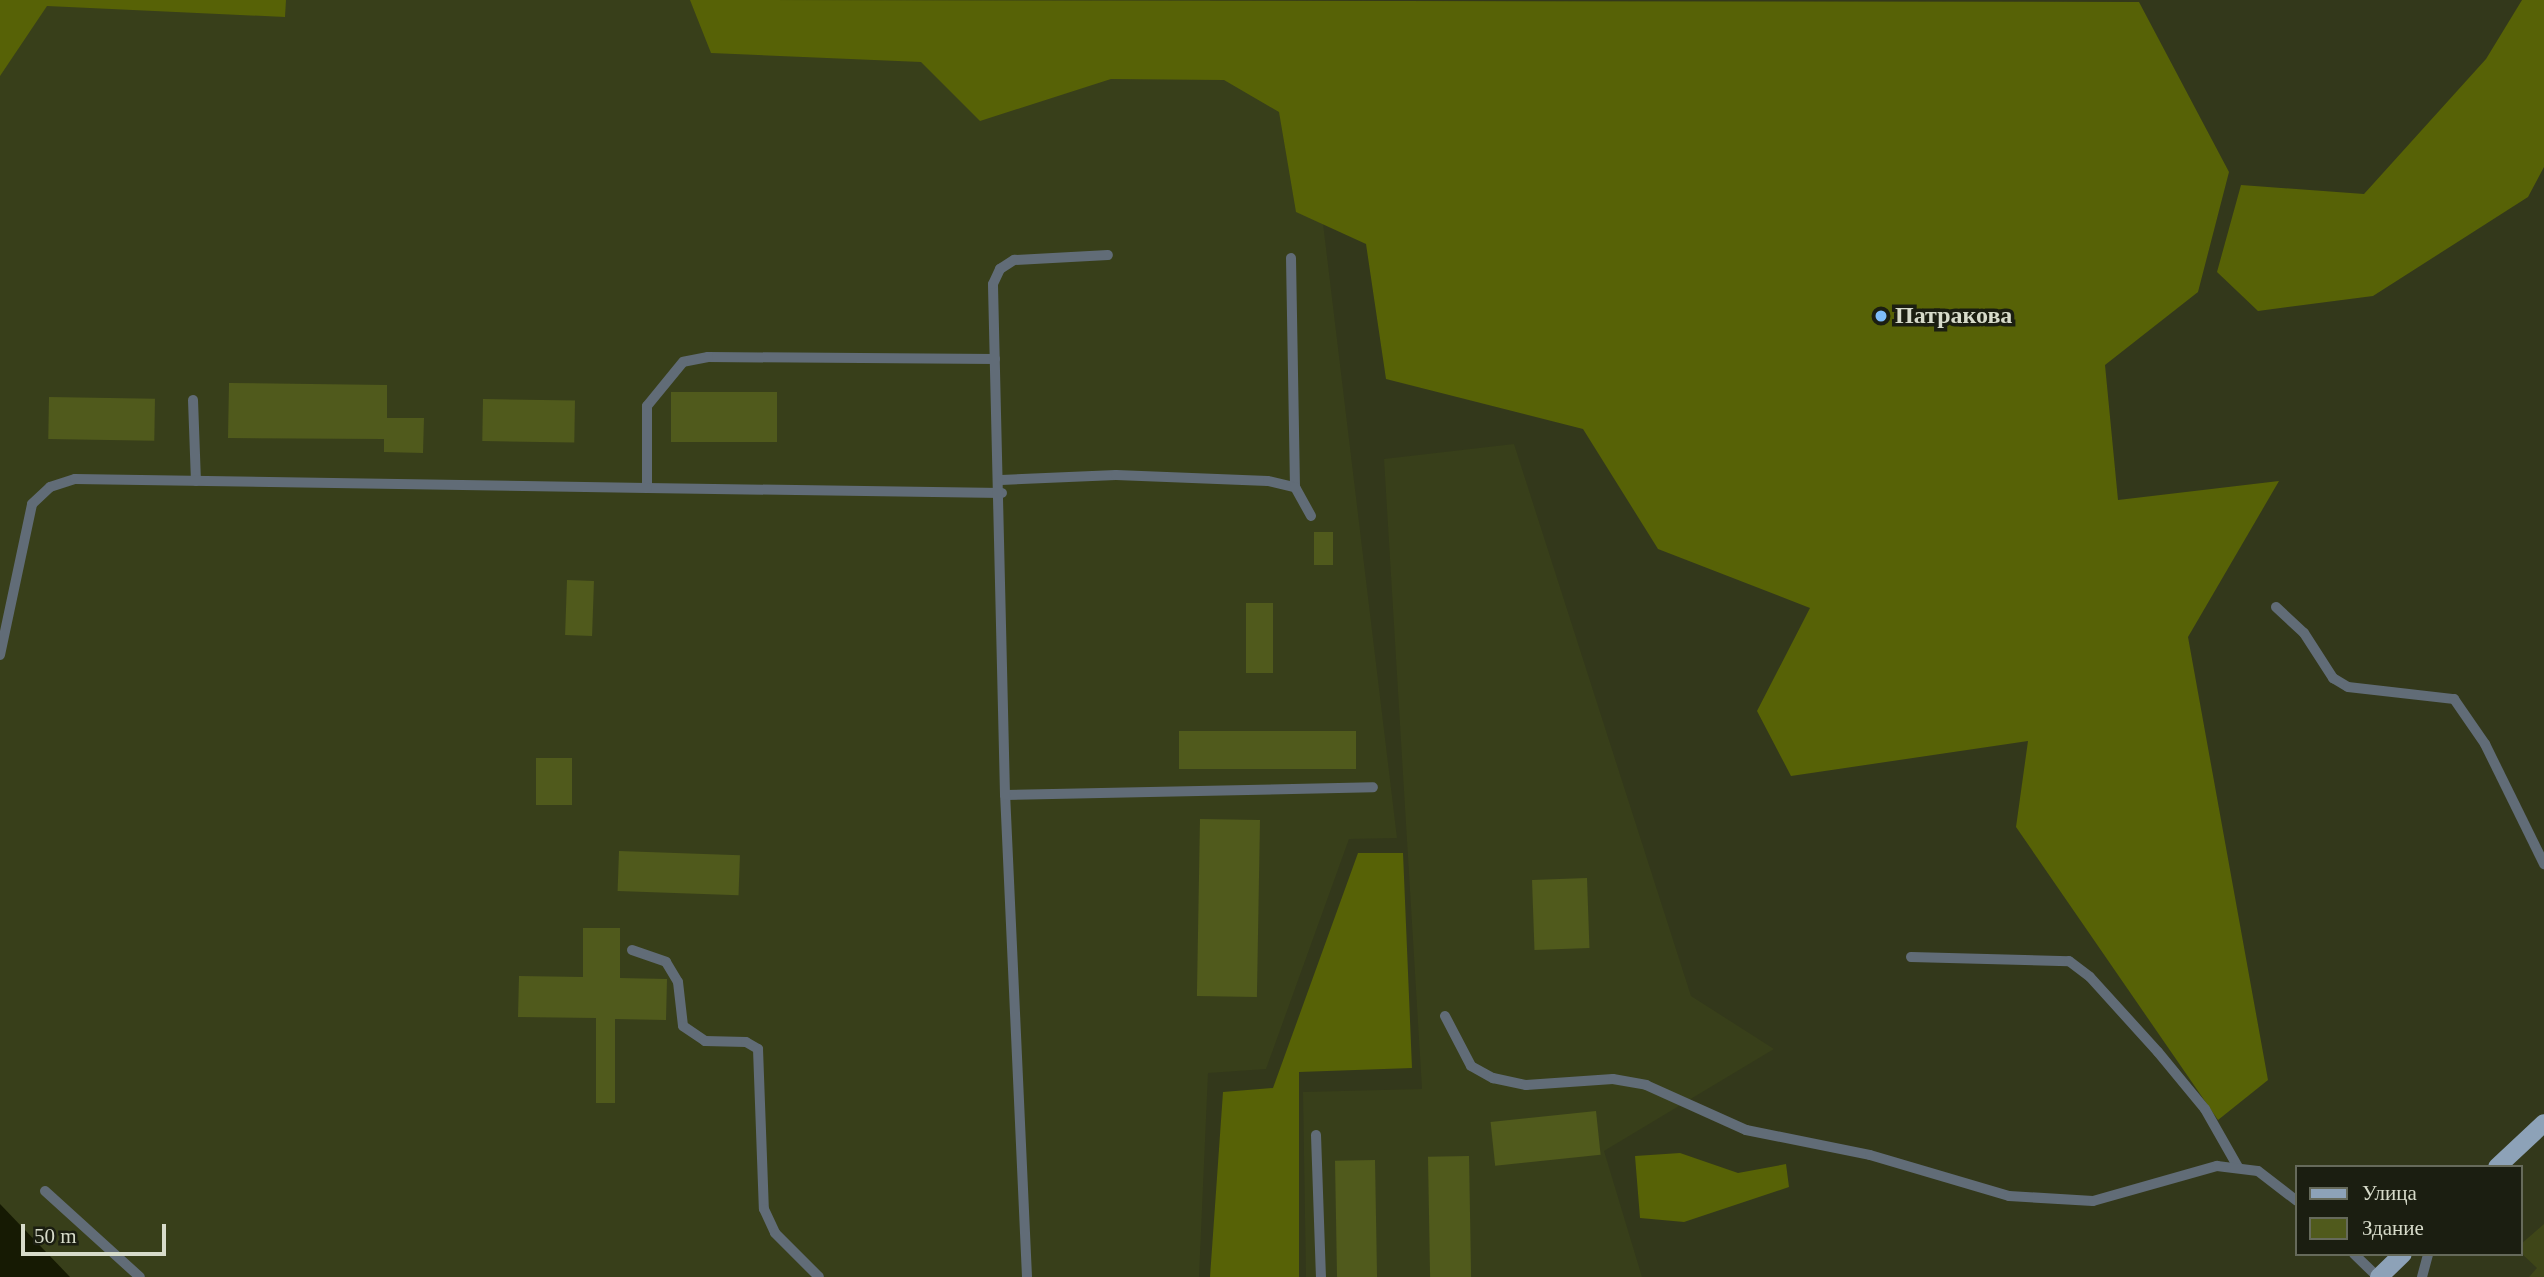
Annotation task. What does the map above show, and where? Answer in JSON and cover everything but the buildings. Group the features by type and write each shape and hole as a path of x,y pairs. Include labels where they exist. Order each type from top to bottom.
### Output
{"main road":[{"path":"2499,1165 2544,1124"},
{"path":"2378,1277 2401,1256"}],"lane":[{"path":"1027,1277 1005,795 1002,480 993,284 1000,268 1014,260 1108,255"},
{"path":"1291,258 1295,486 1311,516"},
{"path":"647,488 647,406 683,362 708,357 995,359"},
{"path":"193,400 196,481"},
{"path":"1002,480 1116,475 1295,486"},
{"path":"0,655 23,529 32,504 50,487 75,479 1002,493"},
{"path":"2276,607 2304,633 2333,678 2348,687 2454,699 2485,744 2544,864"},
{"path":"1005,795 1373,787"},
{"path":"632,950 666,962 678,982 683,1026 705,1041 746,1042 758,1049 764,1209 775,1233 819,1277"},
{"path":"1911,957 2069,961 2090,977 2205,1109 2238,1167"},
{"path":"1445,1016 1471,1066 1493,1078 1526,1085 1613,1079 1646,1084 1746,1130 1870,1156 2009,1196 2093,1201 2190,1172 2238,1167 2277,1182 2296,1200"},
{"path":"1316,1135 1321,1277"},
{"path":"45,1191 140,1277"},
{"path":"2356,1256 2378,1277"},
{"path":"2422,1277 2427,1256"}],"shaded area":[{"path":"0,0 1210,0 1312,132 1397,838 1349,839 1266,1069 1208,1073 1199,1277 0,1277"},
{"path":"1514,444 1691,996 1774,1049 1604,1151 1642,1277 1306,1277 1303,1092 1422,1089 1384,459"},
{"path":"0,1204 70,1277 0,1277"},
{"path":"2544,1224 2544,1277 2529,1277 2537,1268 2523,1255 2523,1242"}],"green space":[{"path":"0,0 286,0 285,17 47,6 0,76"},
{"path":"690,0 2139,2 2229,172 2198,292 2105,365 2118,500 2279,481 2188,637 2268,1080 2218,1120 2016,827 2028,741 1791,776 1757,711 1810,608 1658,549 1583,429 1386,379 1366,244 1296,212 1279,112 1224,80 1111,79 980,121 921,62 711,53"},
{"path":"2522,0 2544,0 2544,167 2528,197 2373,296 2258,311 2217,272 2241,185 2364,194 2486,59"},
{"path":"1358,853 1403,853 1412,1068 1299,1072 1299,1277 1210,1277 1223,1092 1273,1088"},
{"path":"1680,1153 1738,1173 1786,1164 1789,1187 1684,1222 1640,1218 1635,1156"}],"place":[{"name":"Патракова","path":"1881,316"}]}
